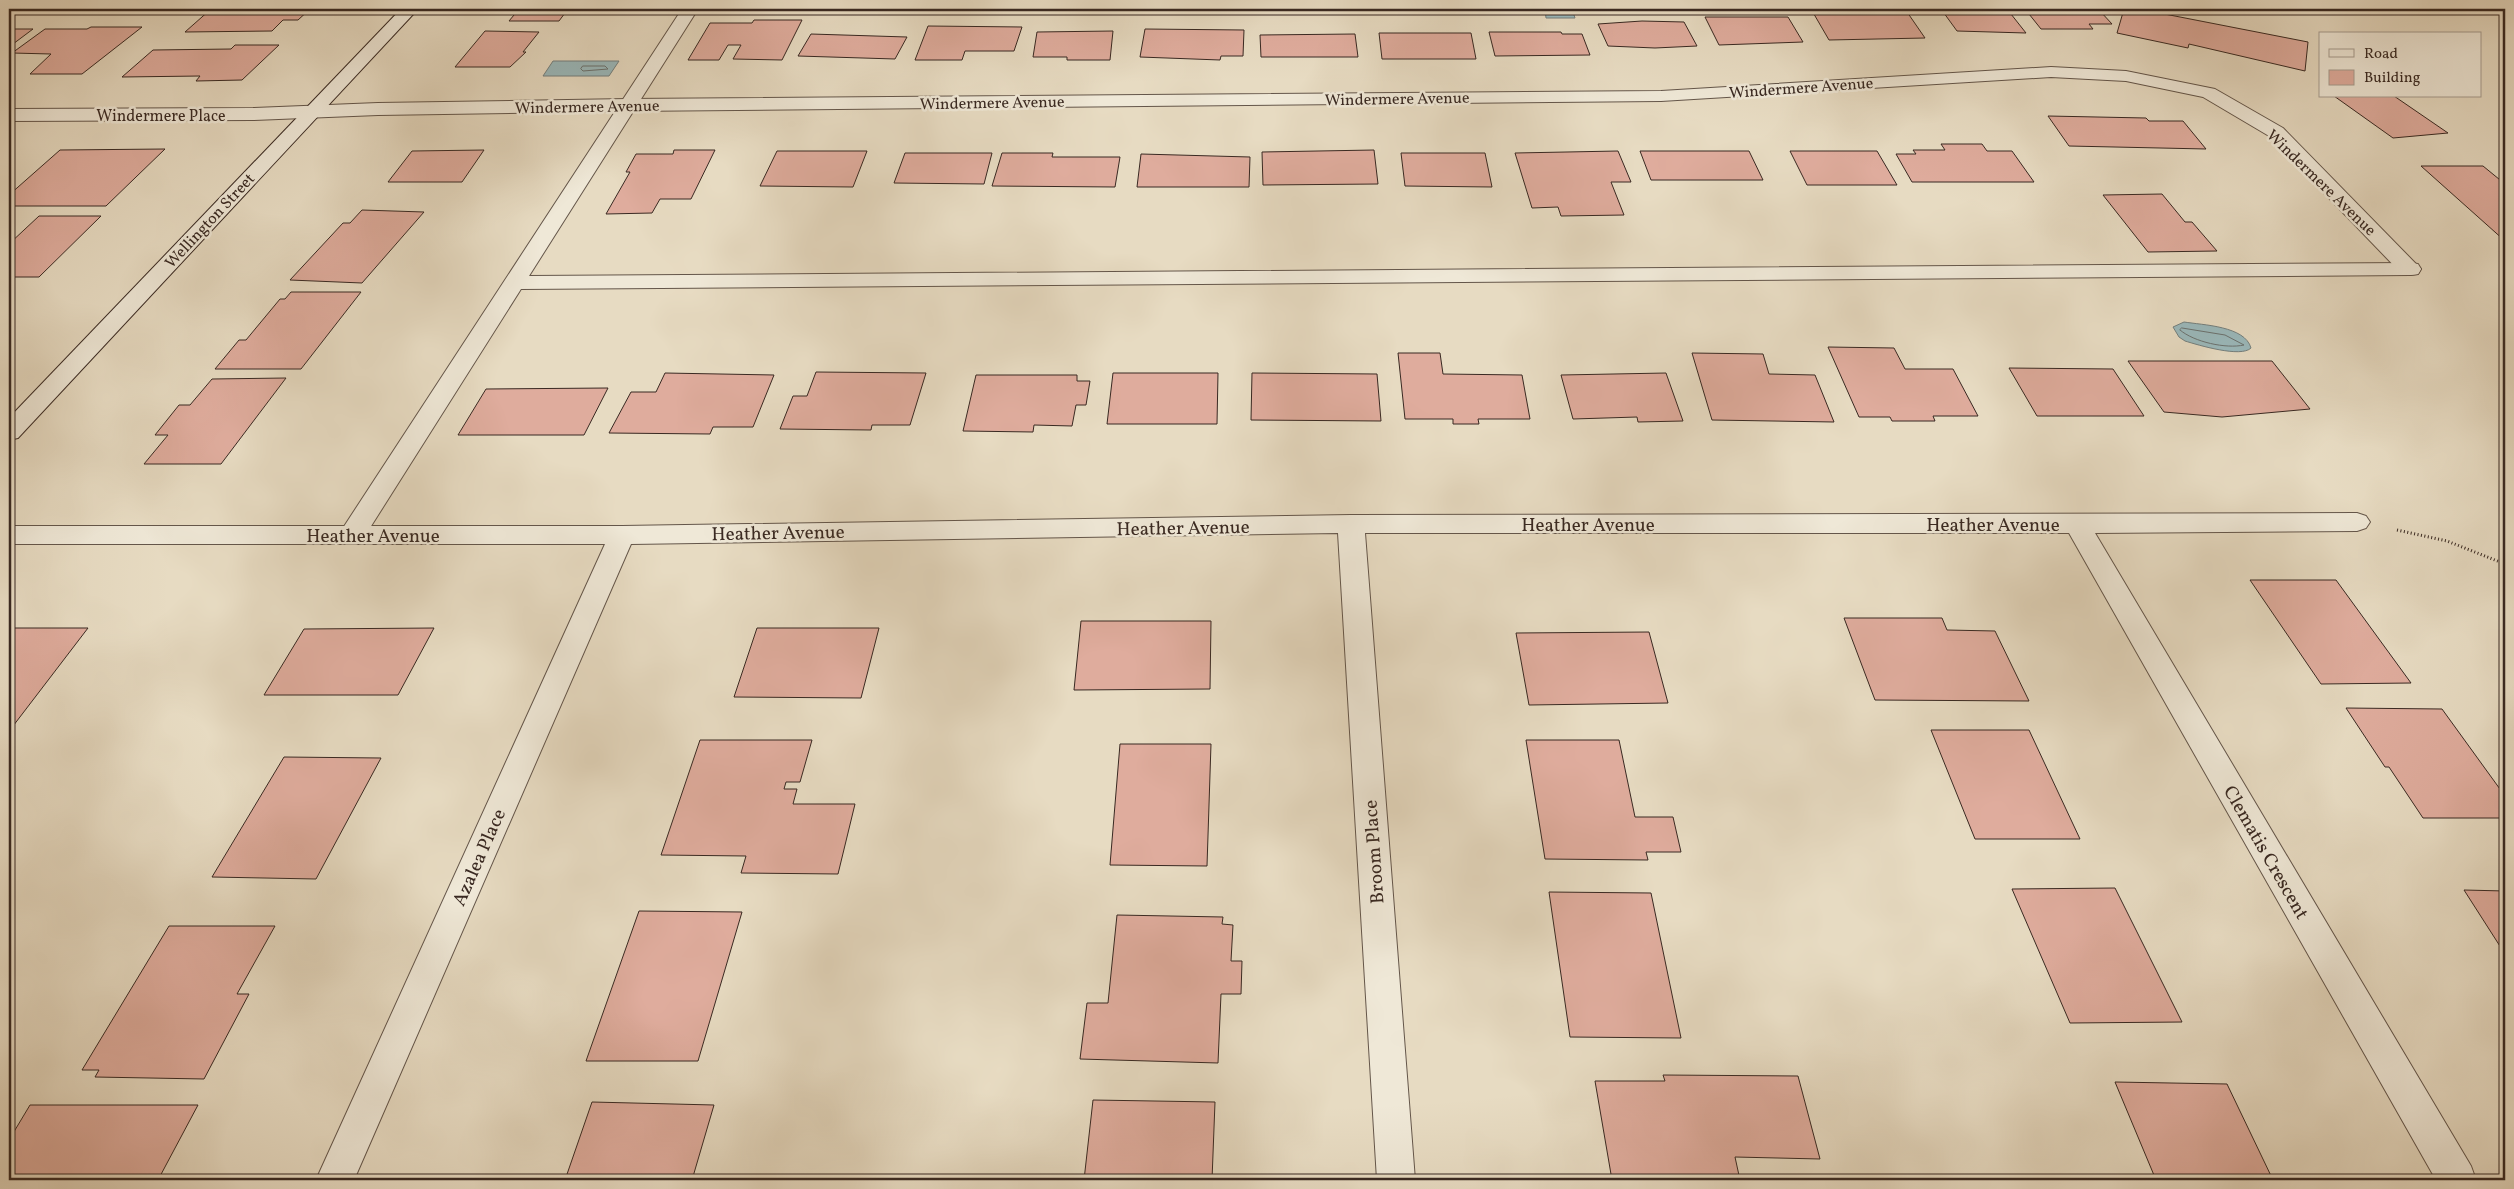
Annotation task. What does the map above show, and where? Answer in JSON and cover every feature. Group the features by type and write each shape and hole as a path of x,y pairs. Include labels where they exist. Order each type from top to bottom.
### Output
{"street":[{"name":"Wellington Street","path":"9,432 410,9"},
{"path":"352,535 690,9"},
{"name":"Windermere Avenue","path":"312,111 627,105 1660,96 2051,72 2126,76 2208,93 2276,132 2410,269 513,283"},
{"name":"Windermere Place","path":"9,115 254,114 312,111"},
{"name":"Heather Avenue","path":"9,535 622,535 1351,524 2357,522"},
{"name":"Broom Place","path":"1351,524 1396,1180"},
{"name":"Clematis Crescent","path":"2077,524 2456,1180"},
{"name":"Azalea Place","path":"335,1180 622,535"}],"path":[{"path":"2357,522 2446,541 2505,564"}],"water":[{"path":"1545,9 1572,9 1575,18 1546,18"},
{"path":"553,61 619,61 609,76 543,76"},
{"path":"2184,322 2232,331 2241,335 2251,348 2238,352 2209,348 2185,341 2179,337 2173,327"}],"building":[{"path":"211,9 310,9 298,20 283,20 272,31 185,32"},
{"path":"519,9 568,9 559,21 509,21"},
{"path":"1811,9 1905,9 1925,38 1829,40"},
{"path":"1941,9 2007,9 2026,33 1957,31"},
{"path":"2025,9 2110,9 2100,11 2112,24 2089,24 2093,29 2041,29"},
{"path":"2124,9 2139,9 2308,42 2305,71 2189,44 2188,48 2117,33"},
{"path":"1705,17 1788,17 1803,42 1719,45"},
{"path":"754,20 802,20 782,60 733,59 741,45 728,45 719,60 688,60 710,23 752,23"},
{"path":"1642,21 1684,22 1697,46 1655,48 1608,46 1598,24"},
{"path":"928,26 1022,27 1014,51 965,51 962,60 915,60"},
{"path":"91,27 142,27 82,74 30,74 51,54 12,53 45,29 87,29"},
{"path":"9,29 33,29 9,47"},
{"path":"1145,29 1244,30 1243,56 1221,56 1220,60 1140,57"},
{"path":"485,31 539,32 523,52 526,52 510,67 455,67"},
{"path":"1113,31 1110,60 1067,60 1067,57 1033,57 1037,32"},
{"path":"1489,32 1561,32 1562,34 1582,34 1590,55 1495,56"},
{"path":"1379,33 1471,33 1476,59 1382,59"},
{"path":"811,34 907,37 895,59 798,56"},
{"path":"1355,34 1358,57 1261,57 1260,35"},
{"path":"235,45 279,45 242,80 196,81 200,76 122,77 153,50 231,49"},
{"path":"2337,98 2397,98 2448,133 2393,138"},
{"path":"2048,116 2146,118 2149,121 2183,121 2206,149 2069,146"},
{"path":"1941,144 1982,144 1987,151 2012,151 2034,182 1912,182 1896,154 1916,154 1913,150 1945,150"},
{"path":"165,149 106,206 9,206 9,195 60,150"},
{"path":"484,150 462,182 388,182 412,151"},
{"path":"674,150 715,150 691,199 660,199 652,213 606,214 630,172 626,172 636,154 673,154"},
{"path":"1374,150 1378,184 1263,185 1262,152"},
{"path":"777,151 867,151 853,187 760,186"},
{"path":"1618,151 1631,182 1611,182 1624,215 1561,216 1558,207 1532,208 1515,153"},
{"path":"1640,151 1749,151 1763,180 1651,180"},
{"path":"1790,151 1877,151 1897,185 1807,185"},
{"path":"905,153 992,153 984,184 894,183"},
{"path":"1002,153 1053,153 1052,157 1120,157 1115,187 992,186"},
{"path":"1401,153 1485,153 1492,187 1405,186"},
{"path":"1141,154 1250,157 1249,187 1137,187"},
{"path":"2421,166 2483,166 2505,184 2505,241"},
{"path":"2162,194 2185,222 2192,222 2217,251 2148,252 2103,195"},
{"path":"362,210 424,212 362,283 290,280 343,223 350,223"},
{"path":"39,216 101,216 39,277 9,277 9,244"},
{"path":"291,292 361,292 301,369 215,369 239,340 246,340 280,299 285,299"},
{"path":"1828,347 1894,348 1905,369 1953,369 1978,416 1933,416 1935,421 1892,421 1890,417 1859,417"},
{"path":"1398,353 1440,353 1443,374 1522,375 1530,419 1478,419 1479,424 1453,424 1453,419 1405,419"},
{"path":"1692,353 1763,354 1769,374 1815,375 1834,422 1712,420"},
{"path":"2128,361 2272,361 2310,409 2222,417 2164,412"},
{"path":"2009,368 2113,369 2144,416 2037,416"},
{"path":"816,372 926,373 910,425 872,425 871,430 780,429 793,396 807,396"},
{"path":"665,373 774,375 753,427 713,427 710,434 609,433 631,392 656,392"},
{"path":"1113,373 1218,373 1217,424 1107,424"},
{"path":"1252,373 1377,374 1381,421 1251,420"},
{"path":"1666,373 1683,421 1638,422 1637,417 1573,419 1561,375"},
{"path":"976,375 1077,375 1077,381 1090,381 1086,405 1076,405 1072,426 1034,425 1033,432 963,431"},
{"path":"286,378 221,464 144,464 168,435 155,435 179,405 190,405 212,379"},
{"path":"608,388 584,435 458,435 486,389"},
{"path":"2250,580 2336,580 2411,683 2321,684"},
{"path":"1844,618 1942,618 1947,630 1995,631 2029,701 1875,700"},
{"path":"1081,621 1211,621 1210,689 1074,690"},
{"path":"9,628 88,628 10,730 9,730"},
{"path":"434,628 398,695 264,695 304,629"},
{"path":"757,628 879,628 861,698 734,697"},
{"path":"1649,632 1668,703 1529,705 1516,633"},
{"path":"2346,708 2442,709 2505,796 2505,818 2423,818 2389,767 2385,767"},
{"path":"1931,730 2029,730 2080,839 1975,839"},
{"path":"700,740 812,740 800,782 786,782 784,789 797,789 793,804 855,804 838,874 741,873 746,856 661,855"},
{"path":"1526,740 1619,740 1635,817 1673,817 1681,852 1646,852 1648,860 1545,859"},
{"path":"1120,744 1211,744 1207,866 1110,865"},
{"path":"284,757 381,758 316,879 212,877"},
{"path":"2115,888 2182,1022 2070,1023 2012,889"},
{"path":"2464,890 2505,891 2505,954"},
{"path":"1549,892 1651,893 1681,1038 1570,1037"},
{"path":"639,911 742,912 698,1061 586,1061"},
{"path":"1117,915 1223,917 1222,924 1233,925 1231,961 1242,961 1241,994 1221,994 1218,1063 1080,1059 1087,1003 1108,1003"},
{"path":"169,926 275,926 237,994 249,994 204,1079 95,1077 99,1070 82,1070"},
{"path":"1663,1075 1798,1076 1820,1159 1735,1157 1740,1180 1612,1180 1595,1081 1665,1081"},
{"path":"2115,1082 2227,1084 2273,1180 2156,1180"},
{"path":"1093,1100 1215,1102 1212,1180 1084,1180"},
{"path":"592,1102 714,1105 692,1180 565,1180"},
{"path":"30,1105 198,1105 158,1180 9,1180 9,1140"}]}
